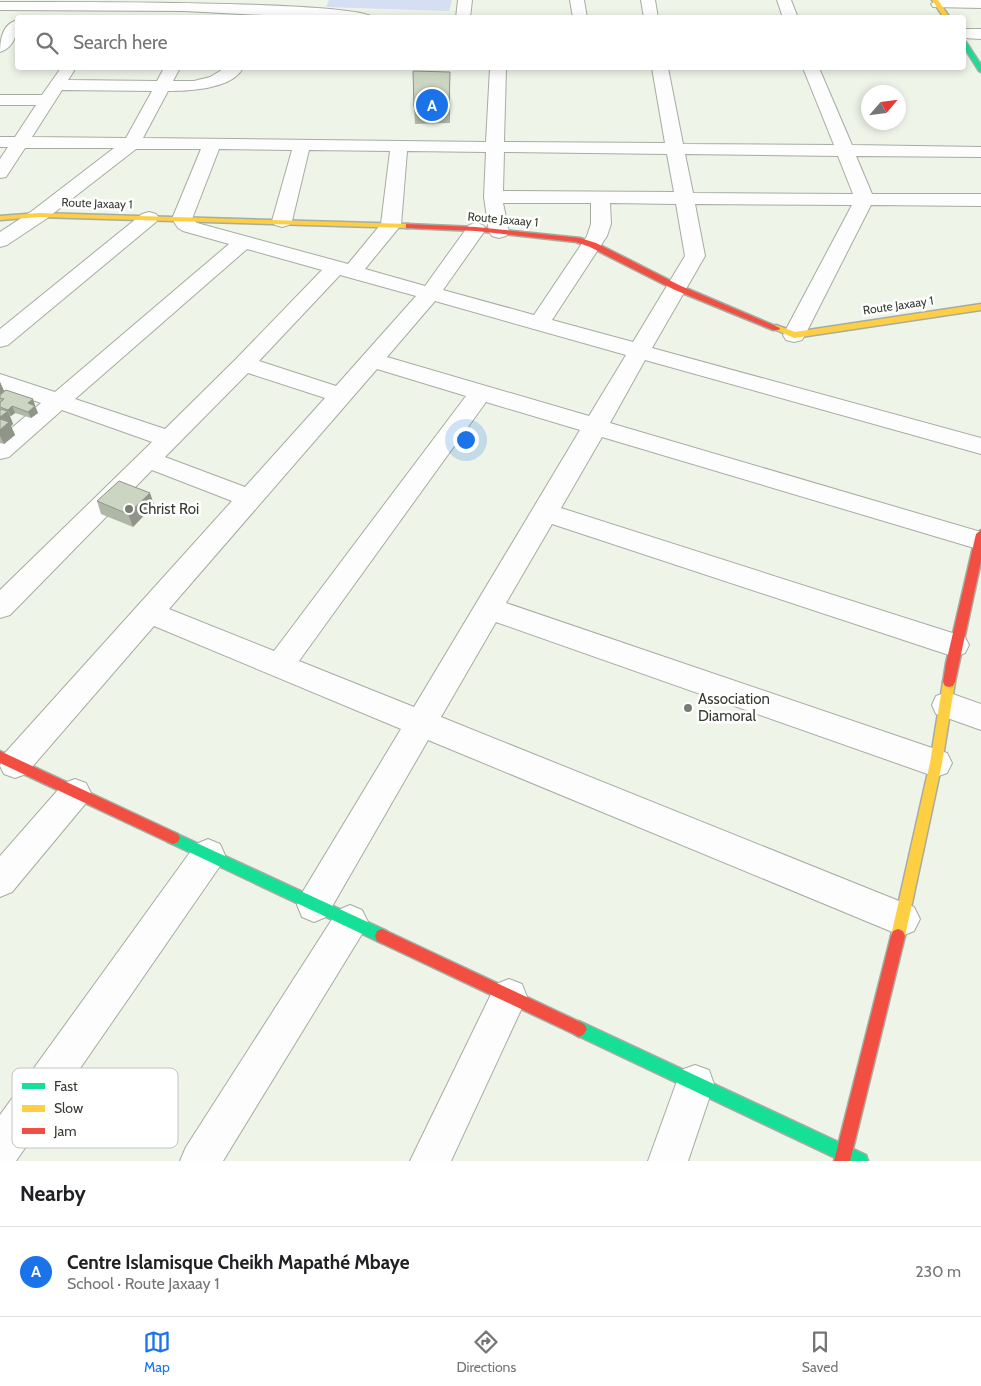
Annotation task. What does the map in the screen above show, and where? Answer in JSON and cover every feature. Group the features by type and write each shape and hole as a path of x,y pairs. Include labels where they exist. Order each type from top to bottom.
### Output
{"street":[{"path":"463,15 465,0"},
{"path":"577,0 580,15"},
{"path":"648,0 650,15"},
{"path":"784,0 790,15"},
{"path":"937,2 981,4"},
{"path":"937,2 945,15"},
{"path":"0,6 107,8 186,4 316,10 348,15"},
{"path":"0,47 15,28"},
{"path":"966,34 981,34"},
{"path":"966,46 981,70"},
{"path":"0,173 67,70"},
{"path":"0,241 39,215 132,143 171,70"},
{"path":"57,85 195,86 208,84 232,70"},
{"path":"498,70 493,197 487,231 150,613 8,761 695,1084 843,1158 860,1161"},
{"path":"314,905 678,288 695,256 660,70"},
{"path":"794,335 865,200 812,70"},
{"path":"0,100 47,100"},
{"path":"0,142 981,152"},
{"path":"212,144 182,219 190,227 981,446"},
{"path":"282,221 302,145"},
{"path":"0,607 244,364 391,225 399,146"},
{"path":"493,197 981,200"},
{"path":"539,324 593,245 601,224 600,198"},
{"name":"Route Jaxaay 1","path":"0,218 39,215 391,225 487,231 577,240 593,245 678,288 794,335 981,307"},
{"path":"0,340 149,218"},
{"path":"0,451 243,242"},
{"path":"372,360 594,428 980,538 978,573 955,645 947,705 936,763 902,919 843,1158"},
{"path":"244,364 341,395"},
{"path":"0,381 169,439"},
{"path":"279,666 481,392"},
{"path":"149,460 250,498"},
{"path":"545,512 955,645"},
{"path":"489,608 936,763"},
{"path":"150,613 902,919"},
{"path":"947,705 981,717"},
{"path":"0,881 75,793"},
{"path":"57,1068 208,855"},
{"path":"200,1161 350,922"},
{"path":"430,1161 509,997"},
{"path":"668,1161 695,1084"},
{"path":"0,1149 12,1132"}],"shaded area":[{"path":"329,0 452,0 449,11 326,7"}],"building":[{"path":"413,71 450,72 449,107 414,107"},
{"path":"6,390 33,399 28,403 35,406 28,412 12,406 8,410 0,407 0,403 4,399 0,398 0,395"},
{"path":"0,409 8,411 0,417"},
{"path":"0,419 9,422 0,430"},
{"path":"119,481 150,493 128,514 97,501"}],"traffic: fast":[{"path":"966,46 981,70"},
{"path":"173,838 382,936"},
{"path":"579,1029 860,1161"}],"traffic: slow":[{"path":"935,0 945,15"},
{"path":"0,218 39,215 409,226"},
{"path":"776,328 794,335 981,307"},
{"path":"898,936 936,763 949,682"}],"traffic: jam":[{"path":"409,226 476,229 577,240 593,245 678,288 776,328"},
{"path":"949,682 981,534"},
{"path":"0,757 173,838"},
{"path":"382,936 579,1029"},
{"path":"842,1161 898,936"}],"place":[{"name":"Centre Islamisque Cheikh Mapathé Mbaye","path":"432,105"},
{"name":"Christ Roi","path":"129,509"},
{"name":"Association Diamoral","path":"688,708"}]}
